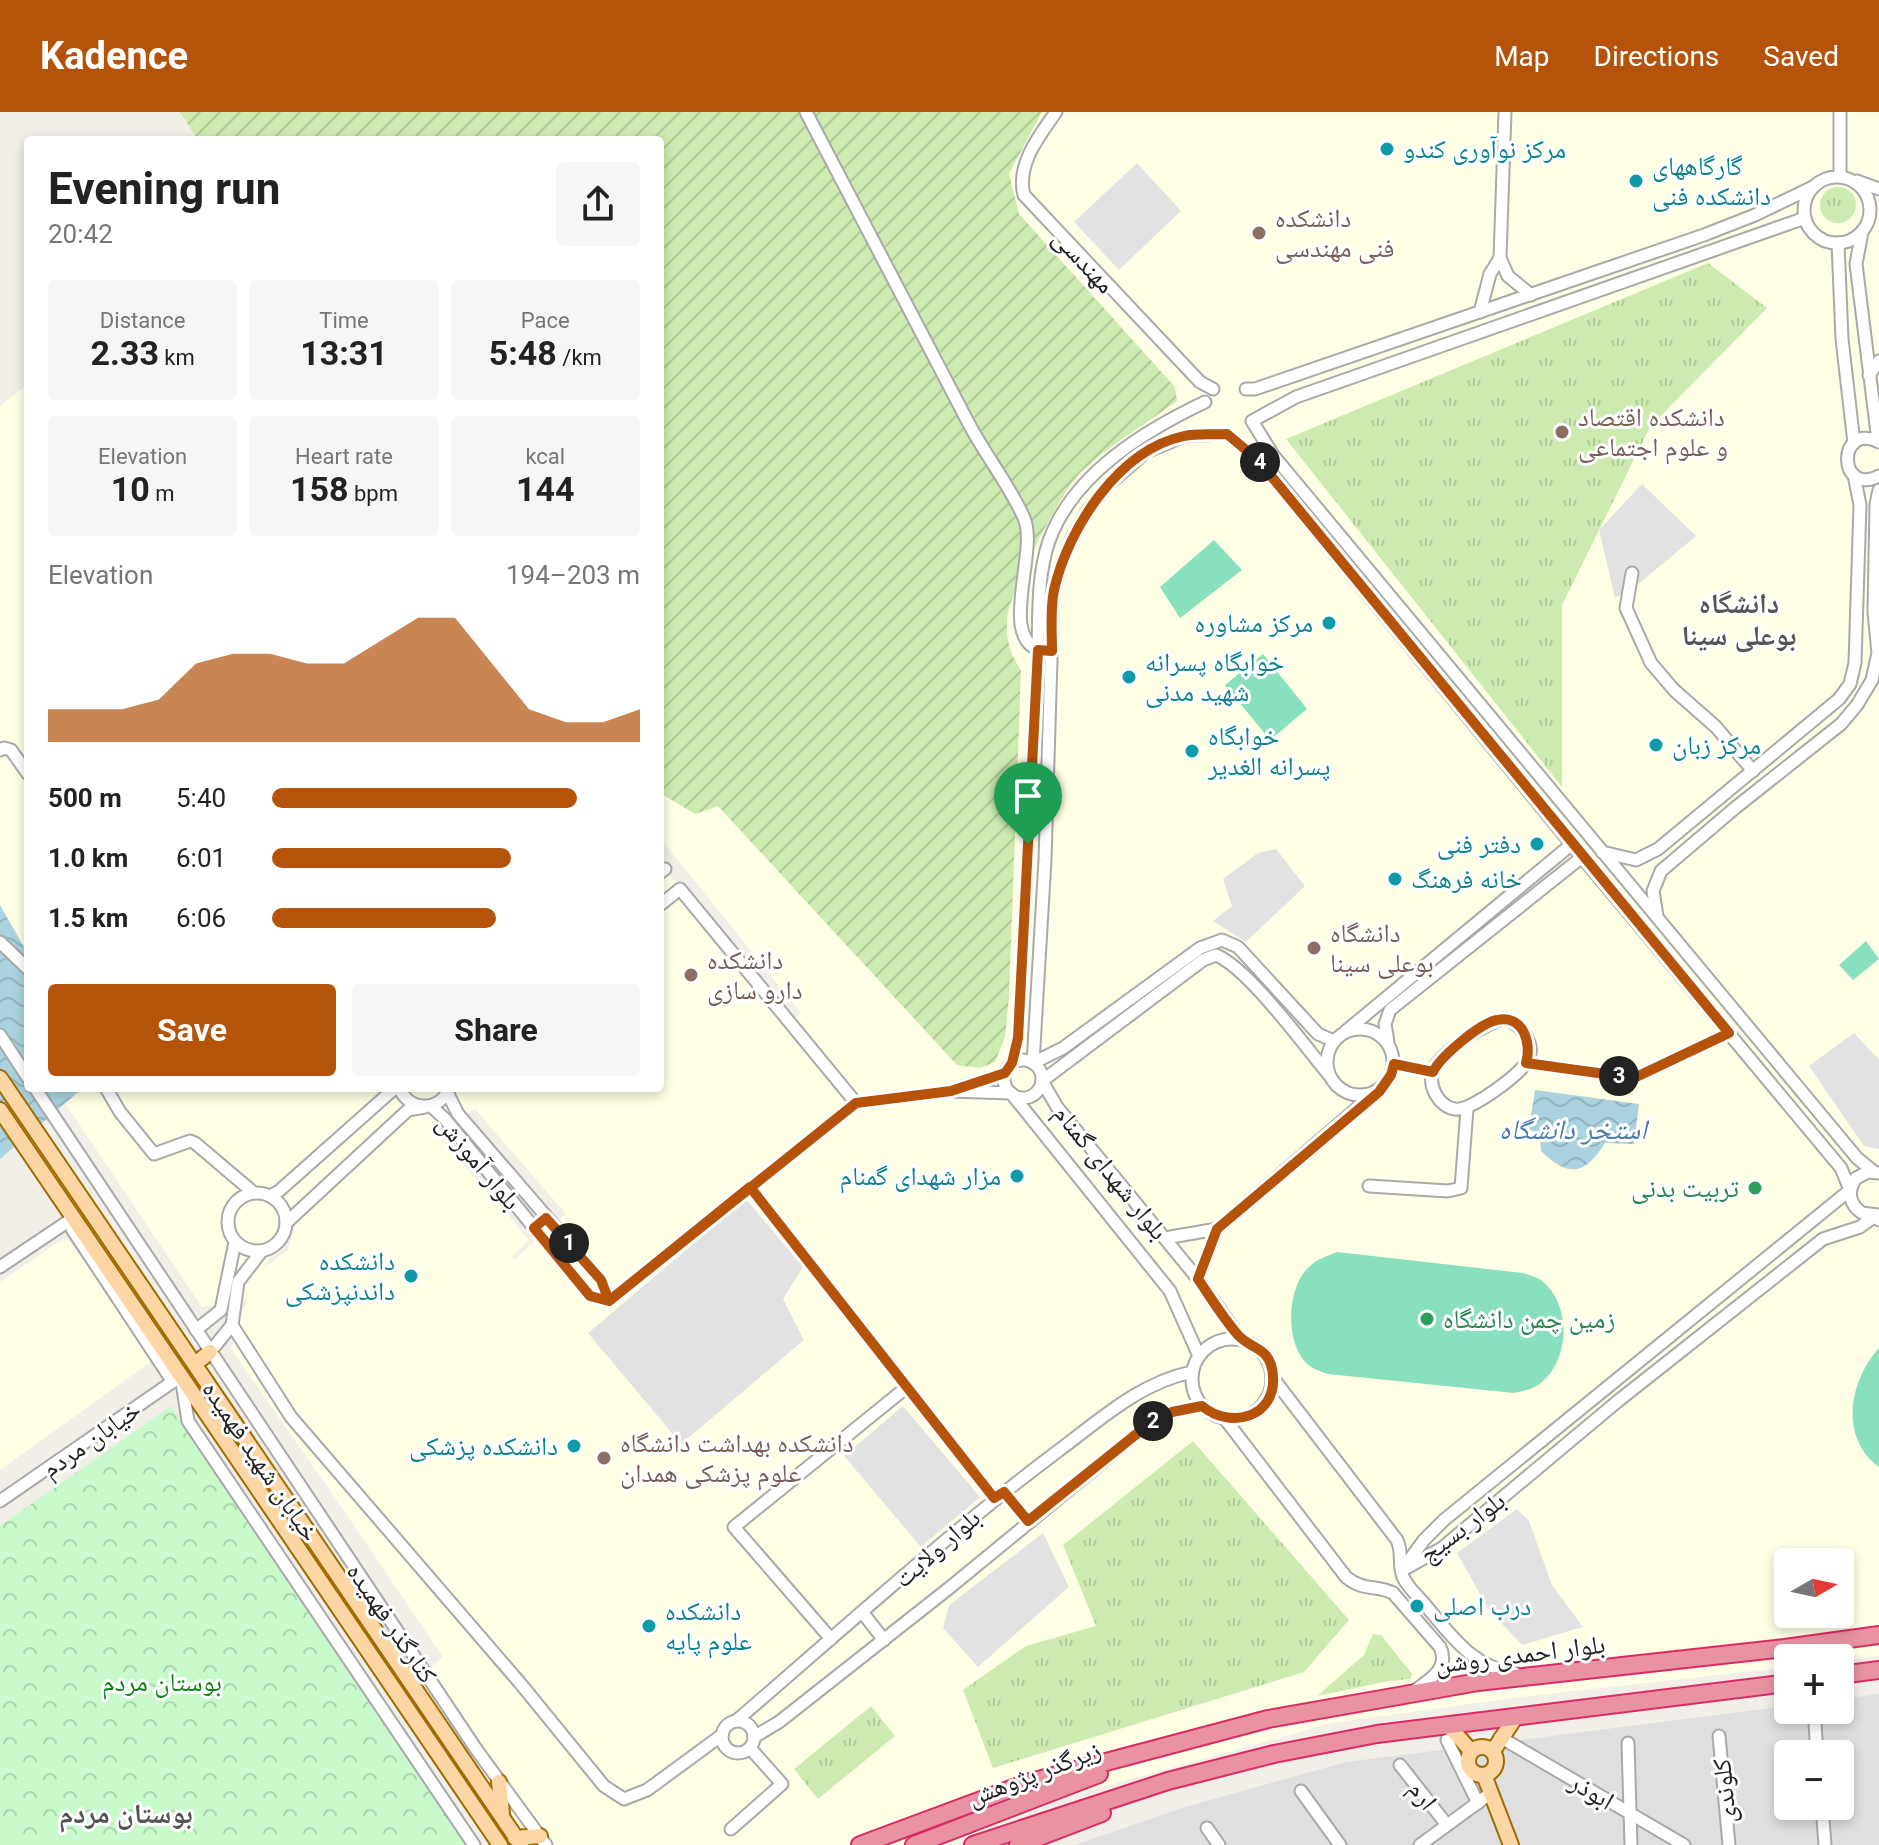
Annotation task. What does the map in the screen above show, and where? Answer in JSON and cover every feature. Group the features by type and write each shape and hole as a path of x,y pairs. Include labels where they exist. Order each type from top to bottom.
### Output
{"highway":[{"name":"بلوار احمدی روشن","path":"1813,1644 1879,1635"},
{"name":"بلوار احمدی روشن","path":"1171,1746 1268,1719 1411,1693 1540,1675 1774,1649"},
{"path":"1854,1673 1879,1670"},
{"path":"1018,1845 1097,1816 1168,1781 1274,1754 1377,1734 1448,1733 1515,1718 1774,1683"},
{"path":"860,1845 1027,1783 1171,1746"},
{"name":"زیرگذر پژوهش","path":"914,1845 1171,1746"},
{"name":"زیرگذر پژوهش","path":"973,1845 1168,1781"}],"main road":[{"name":"خیابان شهید فهمیده","path":"0,1078 518,1841"},
{"name":"خیابان شهید فهمیده","path":"0,1111 177,1379 500,1845"},
{"path":"195,1364 210,1352"},
{"path":"1493,1751 1482,1746 1471,1751 1468,1757 1472,1770 1484,1775 1490,1773 1496,1763 1493,1751 1515,1718"},
{"path":"1448,1733 1471,1751"},
{"path":"1484,1775 1511,1845"},
{"path":"499,1782 502,1818"},
{"path":"518,1841 543,1841"}],"street":[{"path":"806,112 975,436 1026,521 1027,565 1019,625 1026,642 1038,650 1052,651"},
{"name":"مهندسی","path":"1056,112 1023,165 1021,182 1024,195 1189,372 1213,389"},
{"path":"1505,112 1500,258 1508,276 1531,295"},
{"path":"1840,112 1845,178 1867,194 1870,215 1856,264 1878,442 1865,438 1854,443"},
{"path":"1869,226 1847,242 1838,243 1817,236 1805,218 1807,196 1821,180 1845,178 1879,189"},
{"path":"1246,389 1255,389 1531,295 1755,215 1813,187"},
{"path":"1805,218 1296,397 1252,421 1273,455 1601,852 1857,1158 1877,1172"},
{"path":"1601,852 1636,860 1658,849 1839,699 1850,684 1855,663 1860,505 1854,475 1847,460 1854,443 1842,339 1838,243"},
{"path":"1480,312 1490,274 1500,258"},
{"path":"1869,375 1879,361"},
{"path":"1011,1093 1005,1084 1019,1023 1039,587 1049,541 1070,501 1098,470 1173,417 1205,402"},
{"path":"1033,1063 1045,860 1053,593 1059,571 1072,538 1088,510 1108,485 1146,452 1184,436 1227,434 1258,460 1841,1168 1852,1204 1869,1216 1878,1217"},
{"path":"1854,475 1866,480 1879,476"},
{"path":"1657,916 1653,891 1661,871 1841,724 1872,680 1878,653 1874,612 1876,504 1879,490"},
{"path":"1632,573 1626,608 1651,663 1674,690 1716,727 1753,771"},
{"path":"0,750 11,750 24,768"},
{"path":"1329,1075 1327,1057 1334,1041 1355,1021 1572,844"},
{"path":"1198,1279 1217,1229 1384,1085 1394,1064 1385,1024 1390,1010 1582,857"},
{"path":"664,902 680,889 856,1103"},
{"path":"1033,1063 1063,1048 1200,948 1222,940 1238,947 1318,1034 1334,1041"},
{"path":"0,942 24,965"},
{"path":"609,1301 856,1103 951,1091 1011,1093 1022,1098 1033,1095 1042,1081 1203,960 1216,955 1228,960 1263,995 1335,1084 1354,1095 1365,1095 1384,1085"},
{"path":"1506,1019 1516,1023 1525,1032 1529,1045 1526,1063 1480,1102 1467,1109 1451,1109 1437,1098 1431,1084 1438,1061 1486,1024 1496,1020 1506,1019"},
{"path":"1346,1031 1369,1029 1388,1042"},
{"path":"1526,1063 1634,1078 1729,1033"},
{"path":"0,1035 24,1072"},
{"path":"951,1091 1023,1060 1033,1063 1040,1070 1042,1081"},
{"path":"1394,1064 1433,1072"},
{"name":"بلوار شهدای گمنام","path":"1042,1081 1057,1107 1198,1279 1241,1339"},
{"name":"کنارگذر فهمیده","path":"38,1092 499,1782 543,1841"},
{"path":"108,1092 120,1112 154,1154 190,1141 195,1143 254,1193 270,1196 282,1207 286,1223 282,1239 261,1252 238,1282 232,1325 210,1352"},
{"path":"270,1196 392,1092"},
{"name":"بلوار آموزش","path":"401,1092 411,1103 428,1107 445,1119 590,1296 609,1301"},
{"path":"286,1223 408,1110 428,1107 443,1100 448,1092"},
{"name":"بلوار آموزش","path":"449,1092 458,1114 601,1280 609,1301"},
{"name":"بلوار شهدای گمنام","path":"1011,1093 1170,1291 1199,1356"},
{"path":"1369,1186 1448,1191 1461,1188 1467,1109"},
{"name":"بلوار بسیج","path":"1402,1570 1424,1540 1444,1520 1850,1190 1856,1178 1877,1172"},
{"path":"750,1187 907,1387 999,1495 1028,1521"},
{"path":"254,1193 237,1200 228,1225 235,1242 242,1248 261,1252"},
{"name":"بلوار بسیج","path":"1402,1570 1442,1548 1618,1401 1823,1239 1860,1227 1878,1217"},
{"path":"534,1228 546,1218"},
{"path":"2,1261 71,1220"},
{"path":"1165,1238 1217,1229"},
{"path":"196,1330 221,1310 235,1242"},
{"path":"232,1325 291,1417 520,1683 604,1786 624,1799 647,1790 722,1735 727,1726 736,1721 746,1724 752,1742 782,1784 731,1829"},
{"path":"1273,1378 1265,1403 1255,1413 1225,1419 1202,1406 1195,1396 1192,1372 1199,1356 1213,1343 1224,1339 1241,1339 1258,1347 1266,1355 1273,1378 1394,1535 1402,1551 1402,1570 1406,1581 1448,1632 1474,1658 1504,1672 1540,1675"},
{"name":"بلوار ولایت","path":"736,1721 999,1495 1136,1393 1163,1379 1192,1372"},
{"path":"177,1379 188,1421 474,1845"},
{"name":"خیابان مردم","path":"0,1501 177,1379"},
{"path":"831,1639 734,1527 907,1387"},
{"name":"بلوار ولایت","path":"752,1742 884,1640 1154,1420 1172,1412 1202,1406"},
{"path":"1225,1419 1346,1577 1358,1587 1384,1589 1393,1593 1440,1647 1443,1659 1437,1673 1411,1693"},
{"path":"862,1612 884,1640"},
{"path":"1448,1733 1478,1803"},
{"path":"722,1735 724,1745 731,1752 742,1753 752,1742"},
{"name":"کلوندی","path":"1719,1736 1729,1845"},
{"name":"ابوذر","path":"1500,1737 1684,1845"},
{"path":"1628,1743 1631,1845"},
{"name":"ارم","path":"1400,1765 1447,1825"},
{"path":"1301,1791 1340,1845"},
{"path":"1420,1845 1437,1840 1447,1825 1491,1793"},
{"path":"1823,1820 1825,1845"},
{"path":"1207,1828 1219,1845"}],"shaded area":[{"name":"دانشگاه بوعلی سینا","path":"1007,112 1879,112 1879,1656 1854,1659 1854,1644 1774,1644 1774,1669 1528,1696 1332,1723 1081,1793 947,1845 512,1845 405,1690 443,1657 231,1349 247,1300 202,1307 58,1092 664,1092 664,868 789,1023 801,1013 664,843 664,757","holes":["475,1109 566,1214 515,1259 512,1256 529,1240 435,1131","339,1182 297,1219 288,1250 264,1268 298,1204"]},
{"path":"1137,163 1181,211 1119,270 1074,222"},
{"path":"24,387 24,1042 0,1007 0,406"},
{"path":"1642,484 1696,536 1642,581 1615,598 1599,530"},
{"path":"1276,849 1305,886 1246,942 1213,921 1232,906 1223,879 1258,853"},
{"path":"1854,1033 1879,1060 1879,1149 1864,1146 1809,1066"},
{"path":"746,1199 803,1267 783,1299 804,1340 681,1444 588,1333"},
{"path":"66,1237 156,1358 0,1470 0,1282"},
{"path":"903,1406 980,1497 921,1547 844,1456"},
{"path":"1517,1509 1529,1521 1552,1585 1583,1627 1522,1645 1489,1610 1457,1553"},
{"path":"1043,1533 1069,1587 978,1667 943,1628 949,1605"},
{"path":"1879,1694 1879,1845 1075,1845 1182,1808 1346,1762 1774,1708 1774,1724 1854,1724 1854,1697"}],"green space":[{"path":"180,112 1042,112 1009,174 1019,214 1175,387 1177,401 1105,452 1073,481 1038,542 1010,606 1008,641 1021,671 1009,998 1005,1037 995,1062 980,1068 957,1065 718,806 695,814 664,795 664,136 195,136"},
{"path":"1838,187 1851,192 1856,205 1851,218 1838,223 1825,218 1820,205 1825,192"},
{"path":"1708,263 1767,308 1650,427 1562,605 1562,787 1286,439"},
{"path":"1214,540 1242,570 1180,618 1160,587"},
{"path":"1263,654 1307,709 1270,740 1225,685"},
{"path":"1866,941 1879,959 1853,980 1839,965"},
{"name":"زمین چمن دانشگاه","path":"1337,1252 1523,1273 1539,1279 1559,1304 1563,1318 1564,1334 1556,1363 1538,1385 1514,1393 1328,1374 1314,1369 1296,1345 1292,1332 1292,1302 1301,1276 1309,1267"},
{"path":"1879,1348 1879,1467 1866,1455 1858,1441 1853,1409 1861,1376"},
{"name":"بوستان مردم","path":"171,1406 465,1845 0,1845 0,1526"},
{"path":"1193,1441 1349,1620 1304,1672 993,1768 963,1690 1026,1646 1096,1626 1063,1545"},
{"path":"1373,1634 1381,1635 1412,1674 1410,1679 1317,1696 1364,1655"},
{"path":"871,1706 895,1736 818,1799 794,1769"}],"water":[{"path":"0,905 24,947 24,1092 78,1092 0,1159"},
{"name":"استخر دانشگاه","path":"1535,1090 1639,1104 1634,1144 1605,1143 1583,1167 1568,1169 1560,1166 1541,1151 1540,1135 1529,1129"}],"place":[{"name":"مرکز نوآوری کندو","path":"1387,149"},
{"name":"گارگاههای دانشکده فنی","path":"1636,181"},
{"name":"دانشکده فنی مهندسی","path":"1259,233"},
{"name":"دانشکده اقتصاد و علوم اجتماعی","path":"1562,432"},
{"name":"مرکز مشاوره","path":"1329,623"},
{"name":"خوابگاه پسرانه شهید مدنی","path":"1129,677"},
{"name":"مرکز زبان","path":"1656,745"},
{"name":"خوابگاه پسرانه الغدیر","path":"1192,751"},
{"name":"دفتر فنی","path":"1537,844"},
{"name":"خانه فرهنگ","path":"1395,879"},
{"name":"دانشگاه بوعلی سینا","path":"1314,948"},
{"name":"دانشکده دارو سازی","path":"691,975"},
{"name":"مزار شهدای گمنام","path":"1017,1176"},
{"name":"تربیت بدنی","path":"1755,1188"},
{"name":"دانشکده داندنپزشکی","path":"411,1276"},
{"name":"زمین چمن دانشگاه","path":"1427,1319"},
{"name":"دانشکده پزشکی","path":"574,1446"},
{"name":"دانشکده بهداشت دانشگاه علوم پزشکی همدان","path":"604,1458"},
{"name":"درب اصلی","path":"1417,1606"},
{"name":"دانشکده علوم پایه","path":"649,1626"}],"district":[{"name":"دانشگاه بوعلی سینا","path":"1739,619"},
{"name":"بوستان مردم","path":"126,1813"}],"route":[{"path":"1028,844 1018,1038 1012,1063 1005,1073 951,1091 856,1103 750,1187 609,1301 590,1296 534,1228 546,1218 601,1280 609,1301 679,1244 750,1187 994,1498 1004,1492 1028,1521 1162,1415 1202,1406 1220,1418 1242,1418 1255,1413 1265,1403 1273,1378 1266,1355 1258,1347 1241,1339 1198,1279 1217,1229 1379,1092 1391,1075 1394,1064 1433,1072 1438,1061 1486,1024 1506,1019 1525,1032 1529,1045 1526,1063 1634,1078 1729,1033 1258,460 1227,434 1184,436 1146,452 1108,485 1088,510 1072,538 1053,593 1052,651 1038,650 1028,844"}]}
